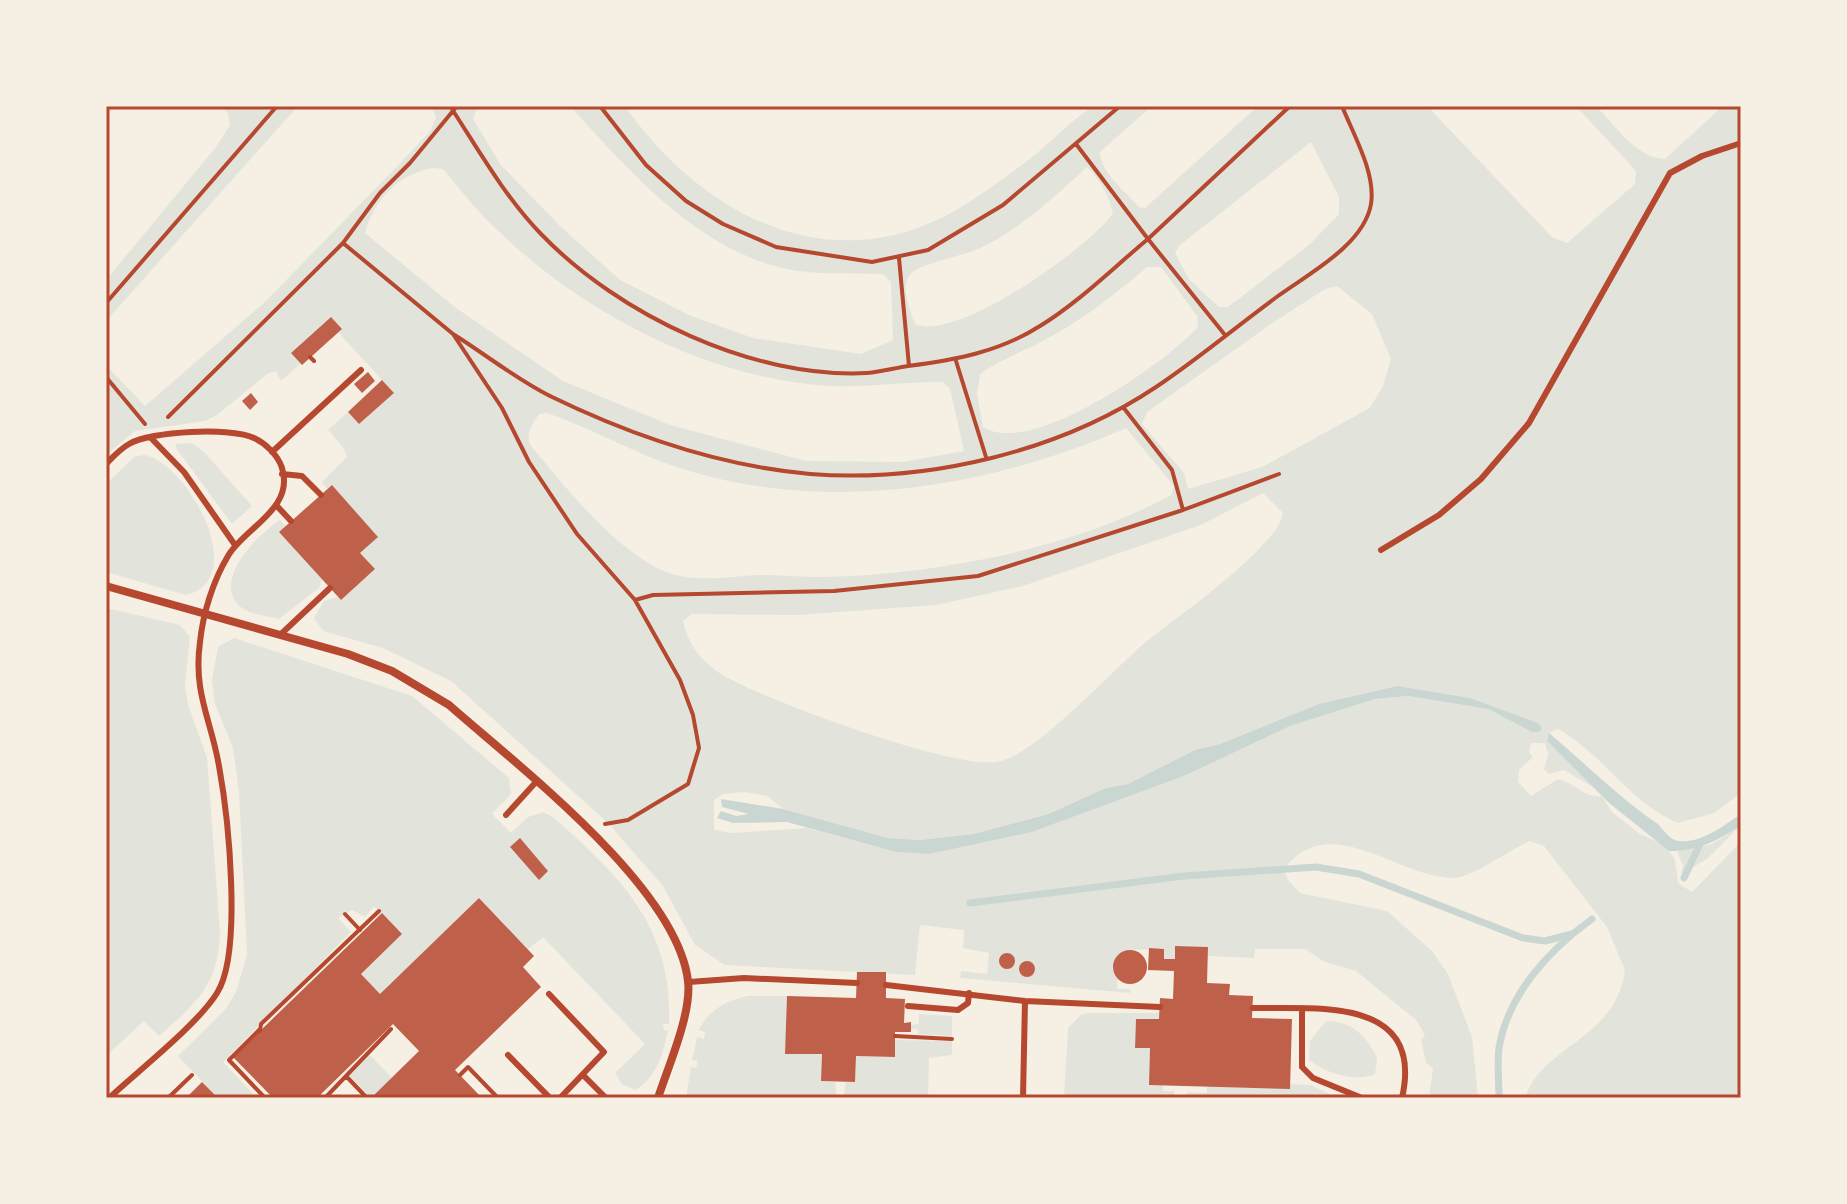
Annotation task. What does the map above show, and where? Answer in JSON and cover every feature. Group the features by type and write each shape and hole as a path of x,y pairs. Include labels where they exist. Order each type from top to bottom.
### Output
{"street":[{"path":"106,586 348,654 424,687 587,829 626,867 650,898 685,965 689,982 682,1018 658,1098"}],"lane":[{"path":"1381,550 1439,515 1481,479 1529,423 1670,173 1702,156 1741,143"},
{"path":"272,452 361,370"},
{"path":"106,464 130,443 150,437 238,432 252,437 272,452 282,474 283,486 276,505 235,545 215,583 200,642 198,693 219,765 233,919 228,968 217,993 199,1013 109,1098"},
{"path":"150,437 184,472 235,545"},
{"path":"282,474 302,476 321,495"},
{"path":"276,505 291,521"},
{"path":"280,635 330,588"},
{"path":"506,815 536,782"},
{"path":"689,982 744,978 857,983"},
{"path":"886,985 1025,1001 1160,1007"},
{"path":"908,1006 958,1010 968,1003 969,993"},
{"path":"549,994 602,1047 601,1057 560,1098"},
{"path":"1023,1098 1025,1001"},
{"path":"1253,1008 1345,1009 1382,1025 1396,1041 1403,1060 1402,1098"},
{"path":"1302,1008 1302,1067 1313,1078 1362,1098"},
{"path":"508,1055 550,1098"},
{"path":"584,1076 606,1098"}],"path":[{"path":"106,303 277,106"},
{"path":"600,106 646,165 686,201 723,224 776,247 859,261 899,258 928,250 1003,205 1120,106"},
{"path":"106,377 142,417 150,437 192,389 281,307 343,243 380,193 410,163 453,107 475,146 541,234 606,288 681,332 746,357 819,370 866,373 956,361 987,352 1039,327 1148,239 1290,106"},
{"path":"343,243 453,334 549,395 642,434 740,465 812,474 874,474 986,457 1078,430 1156,387 1348,243 1371,205 1368,174 1342,106"},
{"path":"1076,144 1225,335"},
{"path":"899,258 909,366"},
{"path":"453,334 502,408 529,462 577,534 635,600 680,680 693,715 699,748 688,784 628,820 587,829"},
{"path":"956,361 986,457"},
{"path":"1123,407 1172,470 1183,510"},
{"path":"635,600 653,595 834,591 978,576 1183,510 1279,474"},
{"path":"265,1098 229,1060 379,911"},
{"path":"345,914 360,930"},
{"path":"325,1098 391,1029"},
{"path":"895,1036 952,1039"},
{"path":"460,1075 468,1067 496,1097"},
{"path":"168,1098 192,1075"},
{"path":"346,1076 367,1098"}],"shaded area":[{"path":"220,106 298,106 106,321 106,280 216,147 230,125 228,113"},
{"path":"431,106 478,106 473,119 501,165 562,228 620,280 691,316 753,338 861,354 893,340 891,282 883,274 792,270 758,261 727,246 697,228 642,182 570,106 625,106 657,146 694,181 734,208 777,228 823,239 870,239 918,228 966,204 1031,158 1082,114 1097,106 1152,106 1100,152 1109,175 1139,207 1145,208 1258,106 1427,106 1552,237 1567,243 1635,184 1636,171 1576,106 1596,106 1636,147 1665,159 1723,106 1741,106 1741,793 1714,813 1678,823 1645,803 1589,751 1558,729 1549,733 1547,741 1593,787 1564,770 1549,774 1544,769 1548,755 1545,743 1531,743 1529,752 1533,757 1519,770 1518,782 1531,796 1558,779 1590,795 1602,796 1612,812 1640,834 1664,845 1675,859 1678,883 1692,892 1741,842 1741,1098 1525,1098 1534,1080 1547,1065 1608,1012 1619,993 1625,970 1607,927 1544,846 1530,841 1480,869 1453,878 1431,875 1343,845 1322,845 1302,852 1284,869 1288,880 1300,893 1387,911 1432,951 1448,974 1472,1037 1478,1098 1429,1098 1433,1068 1426,1063 1421,1040 1425,1035 1416,1020 1356,971 1325,962 1305,949 1255,949 1254,958 1207,956 1207,947 1175,946 1175,959 1164,959 1164,949 1128,950 1118,955 1113,970 1118,978 1117,989 1130,989 1130,993 960,978 961,971 987,974 989,953 963,948 964,930 920,925 915,975 725,965 695,945 663,886 608,823 451,681 383,648 323,631 314,618 324,601 338,597 341,600 375,569 360,553 378,537 332,485 327,489 322,482 347,457 343,447 328,430 348,412 359,424 394,393 338,332 331,317 292,352 301,363 281,381 276,371 267,374 217,415 205,421 135,431 106,455 106,365 145,406 265,302 409,154 431,130 436,117","holes":["1311,142 1339,197 1339,214 1310,244 1227,307 1219,307 1189,279 1175,253 1180,245","1087,167 1103,188 1113,213 1100,228 1051,268 990,306 934,326 915,324 906,287 913,272 992,242 1021,224","432,168 443,169 487,220 560,282 600,309 687,353 733,369 780,380 827,386 943,382 950,389 964,451 903,462 806,461 670,425 563,381 456,308 365,233 381,200 409,176","1147,267 1161,267 1197,316 1198,327 1157,363 1128,383 1063,419 1032,430 1005,433 983,427 977,394 980,374 1065,329","1337,286 1372,314 1391,359 1383,386 1370,408 1262,467 1188,489 1184,473 1142,424 1147,412 1325,289","547,413 665,463 722,480 780,489 840,492 899,489 958,481 1072,450 1126,428 1174,486 1171,495 1132,514 1091,530 1001,556 864,575 687,577 664,571 645,561 591,515 529,443 532,424 539,414","1263,493 1283,513 1272,534 1231,575 1136,650 1033,744 997,762 940,755 899,744 769,697 709,665 690,642 683,621 692,614 797,615 936,605 1023,586 1201,525","1397,686 1470,698 1538,723 1523,727 1488,709 1408,696 1375,699 1290,726 1184,776 1032,832 929,854 896,852 807,828 732,833 714,830 714,800 723,794 744,792 768,796 783,809 888,838 920,840 974,834 1047,814 1106,788 1128,784 1195,750 1220,744 1319,704"]},
{"path":"192,443 204,452 252,506 232,524 176,448 176,444"},
{"path":"144,455 161,462 178,478 194,498 206,522 213,546 213,567 205,585 186,595 106,572 106,484 134,457"},
{"path":"280,520 285,526 280,532 322,579 319,588 279,619 242,608 233,598 231,586 240,560 260,536"},
{"path":"106,608 180,625 190,637 185,686 188,705 207,758 220,932 210,980 184,1013 159,1036 144,1021 106,1056"},
{"path":"234,638 412,696 509,778 511,794 492,814 511,833 528,817 543,812 553,817 600,861 621,883 652,932 662,959 668,990 669,1024 663,1024 664,1030 668,1031 664,1048 654,1072 643,1085 635,1090 622,1084 615,1073 645,1044 543,937 527,950 479,898 380,994 361,974 402,934 374,906 365,917 352,910 338,918 351,932 223,1062 257,1098 218,1098 178,1056 226,1009 236,992 247,955 239,793 233,748 215,704 212,680 218,647","holes":["520,839 548,871 539,879 510,848"]},
{"path":"1397,686 1470,698 1538,723 1542,728 1539,732 1532,732 1488,709 1408,696 1375,699 1290,726 1184,776 1032,832 929,854 896,852 787,822 733,823 717,818 721,811 736,816 749,814 722,807 721,799 783,809 888,838 920,840 974,834 1048,814 1106,788 1128,784 1195,750 1220,744 1319,704"},
{"path":"1549,733 1675,840 1704,837 1741,814 1741,826 1706,844 1669,851 1608,802 1547,741"},
{"path":"1737,829 1707,859 1681,874 1683,866 1677,851 1712,844"},
{"path":"748,996 787,996 786,1053 822,1054 821,1081 835,1082 837,1098 686,1098 691,1067 696,1068 698,1061 692,1060 697,1037 704,1039 705,1032 699,1030 703,1023 719,1007"},
{"path":"1159,1013 1159,1019 1136,1019 1135,1047 1150,1048 1149,1084 1163,1085 1163,1091 1174,1091 1174,1098 1064,1098 1068,1028 1082,1014"},
{"path":"919,1014 952,1016 952,1036 918,1034 918,1029 911,1029 911,1025 919,1024"},
{"path":"1326,1021 1343,1024 1363,1036 1377,1057 1375,1074 1367,1077 1341,1075 1309,1060 1310,1041"},
{"path":"895,1040 952,1041 952,1055 929,1058 928,1098 843,1098 846,1082 855,1082 856,1056 894,1057"},
{"path":"370,1055 392,1078 371,1098 349,1075"},
{"path":"1290,1084 1311,1085 1337,1098 1187,1098 1187,1092 1207,1093 1207,1086 1290,1089"}],"building":[{"path":"331,317 342,329 302,365 291,353"},
{"path":"368,372 375,381 362,393 354,384"},
{"path":"382,380 394,393 359,424 348,412"},
{"path":"251,393 258,402 250,410 242,401"},
{"path":"332,485 378,537 360,553 375,569 341,600 279,532"},
{"path":"520,838 548,871 539,880 510,847"},
{"path":"479,898 534,956 523,967 541,987 455,1070 482,1098 371,1098 419,1051 393,1024 317,1098 273,1098 233,1057 382,913 402,934 361,974 380,994"},
{"path":"1175,946 1208,947 1207,983 1230,984 1229,995 1253,996 1252,1018 1292,1019 1290,1089 1149,1085 1150,1048 1135,1048 1136,1019 1159,1019 1160,998 1173,999 1174,971 1148,970 1149,948 1164,949 1164,959 1175,959"},
{"path":"1130,950 1142,955 1147,967 1142,979 1130,984 1118,979 1113,967 1118,955"},
{"path":"1004,953 1010,953 1015,961 1013,967 1004,969 999,964 999,958"},
{"path":"1027,961 1035,969 1027,977 1019,969"},
{"path":"857,972 886,972 886,998 905,999 904,1023 911,1022 911,1032 895,1032 895,1057 856,1056 855,1082 821,1081 822,1054 785,1054 787,996 856,998"},
{"path":"202,1082 218,1098 186,1098"}],"waterway":[{"path":"1684,878 1699,846"},
{"path":"970,903 1184,876 1316,867 1359,874 1523,938 1545,941 1572,934"},
{"path":"1499,1098 1499,1048 1511,1009 1546,959 1592,919"}]}
